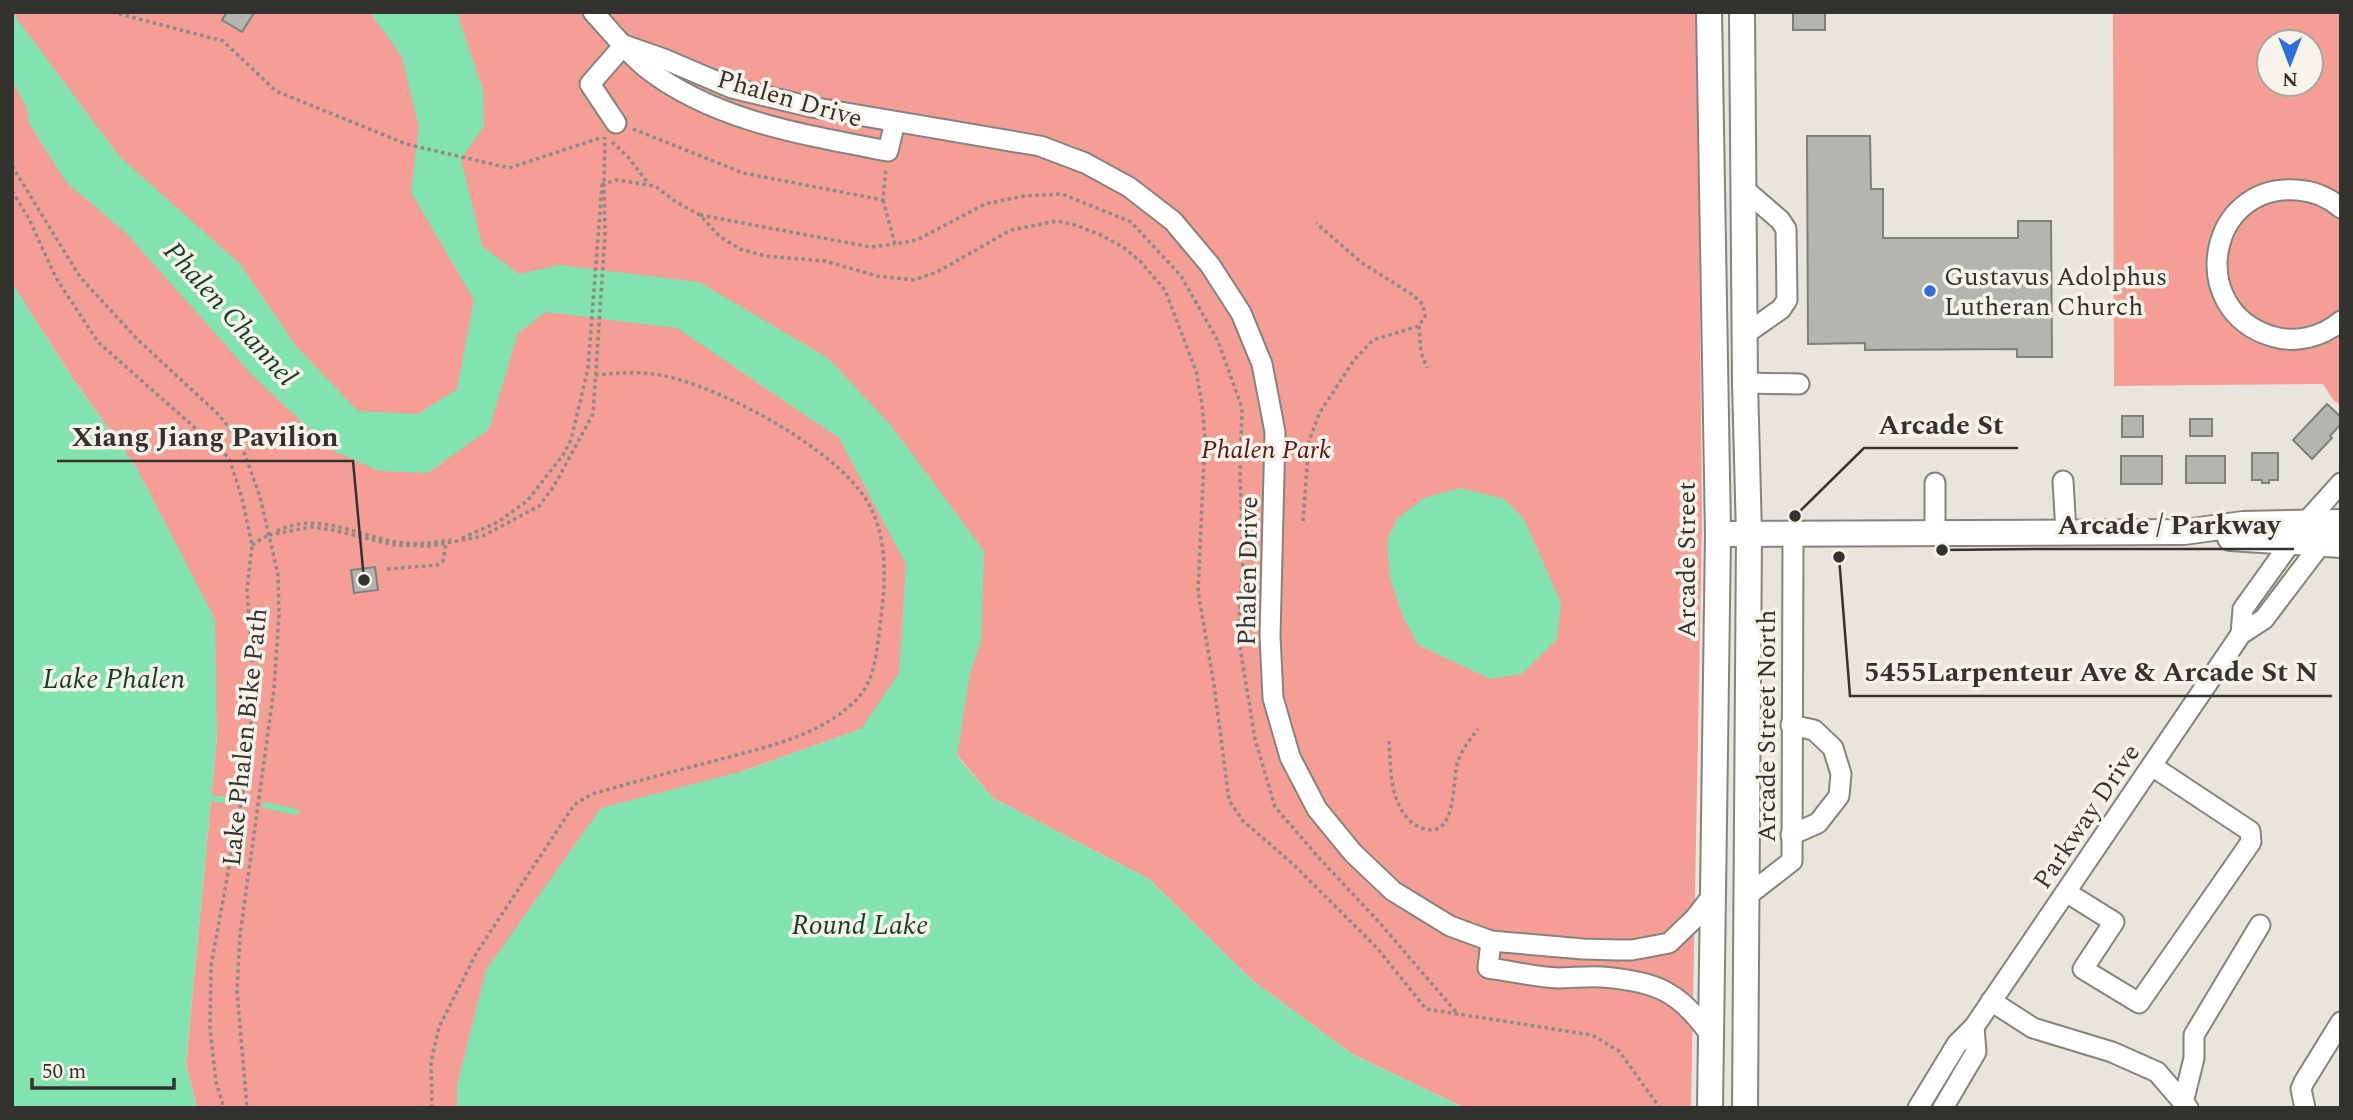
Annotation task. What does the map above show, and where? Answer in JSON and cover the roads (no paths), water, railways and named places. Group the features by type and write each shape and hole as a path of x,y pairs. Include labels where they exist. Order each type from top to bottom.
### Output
{"main road":[{"name":"Arcade Street","path":"1709,12 1718,534 1710,1108"},
{"path":"1742,12 1744,335 1749,534 1745,1108"},
{"path":"1718,534 2184,532 2244,524 2298,533 2336,531"}],"street":[{"name":"Phalen Drive","path":"593,12 645,67 700,101 744,118 888,151 895,122"},
{"name":"Phalen Drive","path":"624,45 732,88 811,107 1040,146 1085,163 1129,187 1173,221 1210,265 1241,313 1262,364 1275,432 1270,625 1273,698 1290,757 1317,809 1353,853 1392,891 1450,926 1491,940 1618,950 1669,943 1712,897"},
{"path":"611,130 590,84 624,45"},
{"path":"1743,188 1780,220 1786,229 1787,300 1781,309 1744,335"},
{"path":"2341,208 2332,200 2310,191 2287,189 2263,194 2243,206 2227,225 2218,246 2216,270 2221,293 2235,315 2256,331 2281,339 2307,338 2332,329 2341,321"},
{"path":"1745,383 1798,384"},
{"path":"2063,481 2066,532"},
{"path":"1935,483 1936,534"},
{"name":"Parkway Drive","path":"2241,634 2243,609 2298,533 2341,483"},
{"name":"Parkway Drive","path":"1918,1108 1958,1044 1974,1027 2241,634 2264,619 2336,531"},
{"name":"Arcade Street North","path":"1747,897 1792,861 1793,534"},
{"path":"1791,725 1814,730 1833,748 1841,774 1839,796 1818,823 1791,835"},
{"path":"2066,892 2113,922 2083,969 2139,1003 2251,842 2250,831 2152,766"},
{"path":"2186,1105 2194,1058 2194,1035 2260,925"},
{"path":"1491,940 1488,968 1557,978 1618,979 1643,983 1677,996 1698,1017 1711,1036"},
{"path":"1579,949 1579,977"},
{"path":"1618,950 1618,979"},
{"path":"1991,1001 2033,1028 2112,1052 2157,1072 2186,1105"},
{"path":"2305,1108 2301,1089 2341,1022"},
{"name":"Parkway Drive","path":"1943,1108 1976,1052 1974,1027"}],"water":[{"name":"Round Lake","path":"12,12 119,156 240,264 296,346 358,411 418,414 457,389 474,300 411,192 419,127 402,57 370,12 457,12 483,90 484,126 461,159 482,246 519,274 559,265 699,282 828,358 890,424 984,551 981,642 970,673 957,756 993,798 1149,879 1252,980 1352,1054 1465,1108 457,1108 457,1085 486,970 601,808 743,771 861,729 899,673 906,564 839,438 677,328 546,312 518,333 489,429 428,473 379,471 332,450 253,376 127,234 65,181 28,121 27,108 12,81"},
{"name":"Lake Phalen","path":"12,283 71,376 136,467 215,619 217,736 186,1064 197,1108 12,1108"},
{"path":"1460,488 1504,499 1524,519 1561,603 1557,639 1522,674 1490,679 1418,645 1403,617 1390,578 1387,541 1397,519 1424,498"}],"waterway":[{"path":"211,798 230,801"},
{"path":"265,805 296,812"}],"place":[{"name":"Gustavus Adolphus Lutheran Church","path":"1930,291"},
{"name":"Arcade St","path":"1795,516"},
{"name":"Arcade / Parkway","path":"1942,550"},
{"name":"5455Larpenteur Ave & Arcade St N","path":"1839,557"},
{"name":"Xiang Jiang Pavilion","path":"364,580"}],"water label":[{"name":"Phalen Channel","path":"231,313"}],"park label":[{"name":"Phalen Park","path":"1266,449"}]}
